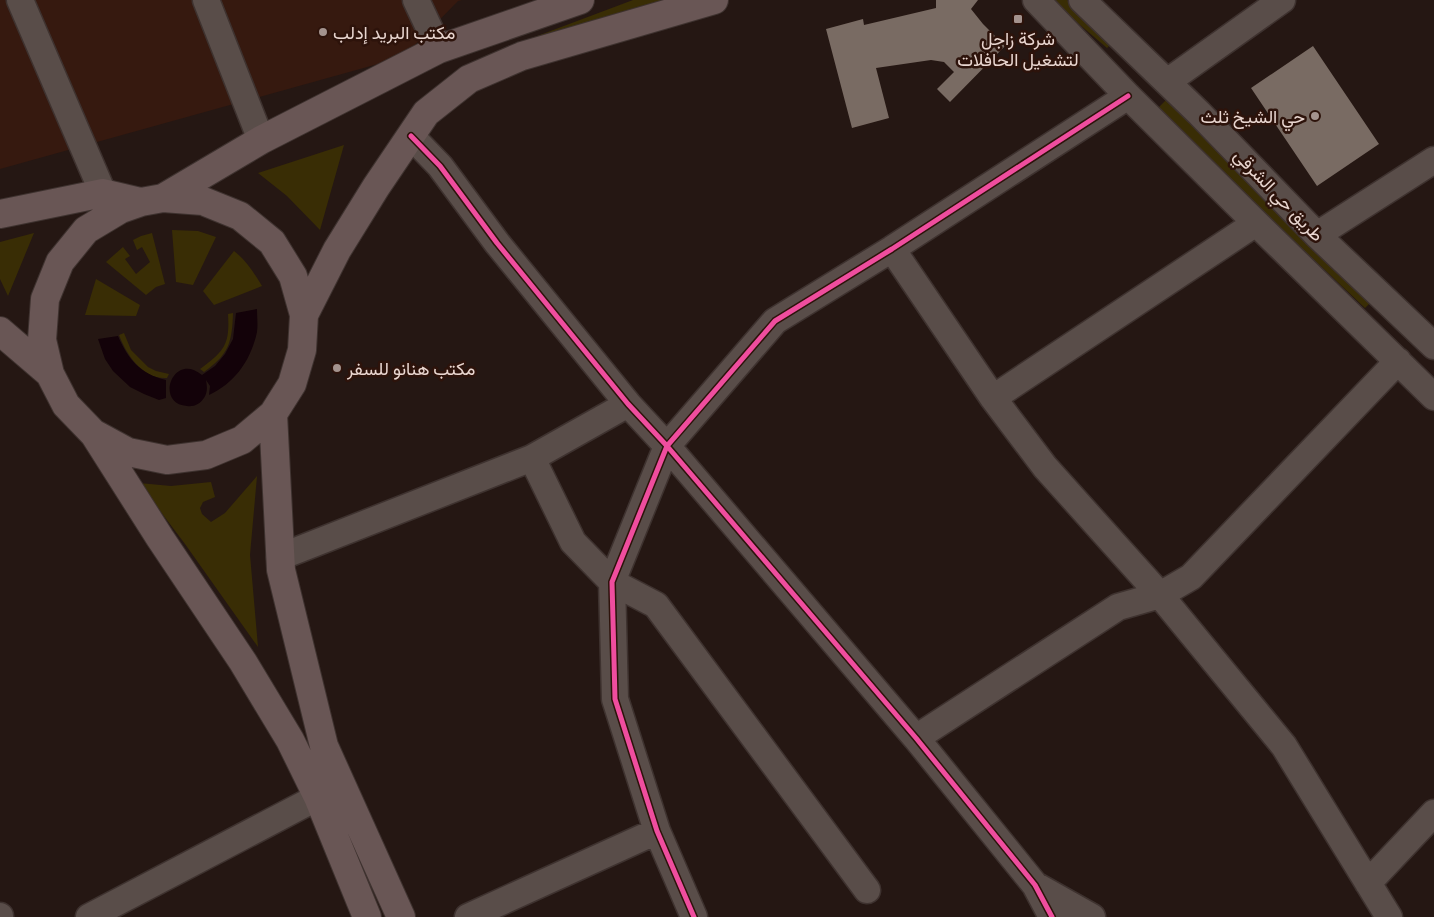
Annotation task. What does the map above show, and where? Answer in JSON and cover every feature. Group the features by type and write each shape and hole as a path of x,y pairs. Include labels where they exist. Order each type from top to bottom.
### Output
{"main road":[{"path":"367,917 318,798 290,740 243,662 93,433 66,405 50,374 42,340 45,300 60,262 86,230 121,209 152,200 261,140 439,49 580,0"},
{"path":"304,315 337,250 376,187 426,114 469,79 522,56 714,0"},
{"path":"0,214 103,193 152,200 203,201 240,216 272,242 293,276 304,315 302,350 292,384 273,414 242,440 206,455 167,460 128,452 93,433"},
{"path":"0,331 50,374"},
{"path":"273,414 281,570 324,746 401,917"}],"street":[{"path":"20,0 103,193"},
{"path":"206,0 261,140"},
{"path":"416,0 439,49"},
{"path":"1036,0 1128,96 1434,397"},
{"name":"طريق حي الشرقي","path":"1082,0 1200,113 1317,235 1434,346"},
{"path":"1167,82 1282,0"},
{"path":"694,917 657,832 615,699 612,582 667,446 775,321 892,250 1128,96"},
{"path":"411,136 440,166 497,243 628,404 667,446 916,738 1035,885 1052,917"},
{"path":"1317,235 1434,160"},
{"path":"993,398 1256,223"},
{"path":"892,250 993,398 1045,467 1160,596 1284,746 1368,883 1380,914"},
{"path":"916,738 1118,607 1160,596 1191,577 1398,360"},
{"path":"280,557 532,458 628,404"},
{"path":"532,458 573,542 612,582 656,605 867,890"},
{"path":"89,917 318,798"},
{"path":"1368,883 1434,813"},
{"path":"468,917 657,832"},
{"path":"1035,885 1092,917"}],"shaded area":[{"path":"0,0 462,0 458,1 403,57 0,169"},
{"path":"633,0 674,0 505,48"},
{"path":"1053,0 1067,0 1110,45 1107,48"},
{"path":"1167,99 1371,302 1365,308 1156,110"},
{"path":"344,145 320,230 287,196 258,173"},
{"path":"172,230 198,231 216,237 193,285 176,282"},
{"path":"34,233 8,296 0,279 0,242"},
{"path":"152,233 165,284 156,287 146,295 106,262 123,247 130,256 125,259 136,274 150,262 142,247 137,250 133,240"},
{"path":"234,251 246,263 262,286 214,305 203,291"},
{"path":"96,279 140,305 136,316 85,315"},
{"path":"257,309 257,329 251,352 234,377 227,384 209,395 210,386 206,380 206,394 197,405 187,406 177,403 171,397 170,389 171,381 176,374 183,369 192,369 202,375 215,366 225,354 233,339 236,313"},
{"path":"233,313 232,332 227,347 219,359 204,372 200,369 215,357 224,346 228,333 228,314"},
{"path":"124,333 131,350 148,367 169,374 167,378 158,378 150,375 137,364 126,350 119,335"},
{"path":"118,336 126,352 142,370 166,380 166,398 159,400 130,387 113,371 105,359 98,339"},
{"path":"257,476 250,555 258,647 139,483 171,486 211,482 215,497 203,502 200,508 202,514 211,522 225,513"}],"building":[{"path":"936,0 978,0 971,9 1005,46 950,102 937,89 954,72 944,62 931,60 876,68 889,118 852,128 826,29 863,19 864,25 936,8"},
{"name":"حي الشيخ ثلث","path":"1313,46 1379,144 1317,186 1251,88"}],"cycle path":[{"path":"694,917 657,831 615,699 612,582 667,446 775,321 892,249 1128,96"},
{"path":"411,136 440,166 497,243 628,404 667,446 916,738 1035,885 1052,917"}],"place":[{"name":"شركة زاجل لتشغيل الحافلات","path":"1018,19"},
{"name":"مكتب البريد إدلب","path":"323,32"},
{"name":"حي الشيخ ثلث","path":"1315,116"},
{"name":"مكتب هنانو للسفر","path":"337,368"}]}
